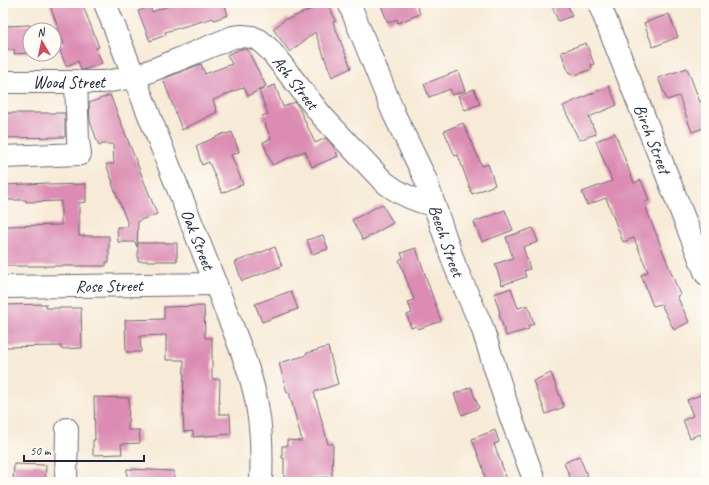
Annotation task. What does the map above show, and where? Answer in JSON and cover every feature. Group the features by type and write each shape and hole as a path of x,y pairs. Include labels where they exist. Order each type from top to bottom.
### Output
{"street":[{"name":"Oak Street","path":"105,3 244,356 256,399 261,434 261,482"},
{"name":"Beech Street","path":"348,3 394,114 422,172 455,266 482,327 510,416 535,482"},
{"name":"Birch Street","path":"599,3 706,274"},
{"name":"Ash Street","path":"134,76 233,37 252,37 259,40 270,50 322,116 384,180 393,188 411,199 434,205"},
{"name":"Wood Street","path":"3,82 104,82 134,76"},
{"path":"3,157 80,154 78,140 76,82"},
{"name":"Rose Street","path":"3,288 216,284"},
{"path":"66,482 67,429"}],"building":[{"path":"49,3 82,3 99,47 96,48 102,63 84,70 81,70 78,61 66,66 62,56 62,45 64,44 62,39 62,22 56,22"},
{"path":"176,3 224,3 228,15 165,32 166,35 150,41 138,11 150,7 152,12"},
{"path":"328,3 336,21 333,22 351,68 332,77 315,32 290,52 273,29 287,18 288,19"},
{"path":"380,3 416,3 420,14 398,23 397,19 388,23"},
{"path":"551,3 567,3 572,16 558,21"},
{"path":"669,14 678,37 653,47 644,23"},
{"path":"22,25 22,54 14,54 15,50 3,50 3,26"},
{"path":"586,43 594,64 591,65 592,69 573,76 569,73 561,52"},
{"path":"240,49 247,49 266,86 248,96 244,87 213,100 217,112 182,130 163,79 201,64 205,74 232,64 227,55"},
{"path":"687,68 700,102 706,100 706,127 692,132 679,96 667,100 658,78"},
{"path":"458,71 465,91 452,95 450,89 429,97 424,84"},
{"path":"275,85 283,107 295,102 315,143 326,138 333,146 338,156 312,167 305,151 272,165 263,142 271,139 262,116 268,114 259,91"},
{"path":"609,86 617,105 589,117 596,134 579,140 563,106"},
{"path":"474,89 480,104 465,110 458,96"},
{"path":"110,95 157,214 138,221 137,247 135,242 118,242 117,227 129,227 106,164 114,164 113,144 103,144 99,146 90,121 89,103"},
{"path":"3,113 65,113 65,137 3,138"},
{"path":"463,123 482,166 488,164 495,185 472,194 458,155 455,156 444,131"},
{"path":"232,132 239,152 231,155 243,184 222,193 209,162 202,165 196,146 225,133"},
{"path":"615,133 634,183 641,180 649,200 644,203 680,295 677,296 689,322 674,330 661,304 653,306 641,275 648,272 634,238 623,242 606,198 587,205 582,192 612,181 596,141"},
{"path":"49,183 49,185 86,184 86,202 79,203 79,236 109,236 109,262 106,262 106,266 3,266 3,226 61,225 61,201 26,202 26,200 3,200 3,185"},
{"path":"382,204 393,223 363,240 352,220"},
{"path":"505,210 513,230 482,242 474,222"},
{"path":"533,228 538,242 523,247 530,269 524,271 526,277 502,285 495,264 513,258 506,237"},
{"path":"323,235 328,249 312,254 307,240"},
{"path":"138,243 177,243 177,261 138,261"},
{"path":"275,247 282,266 242,281 235,262"},
{"path":"416,248 441,321 418,329 416,326 411,328 407,315 412,313 408,302 414,300 399,260 403,258 401,253"},
{"path":"511,288 518,308 528,305 534,324 528,326 529,329 506,336 494,294"},
{"path":"291,291 298,309 262,322 255,304"},
{"path":"46,304 46,308 81,308 82,348 61,349 61,346 3,347 3,305"},
{"path":"204,306 205,338 212,338 212,379 220,379 219,414 230,414 231,434 193,437 193,431 184,432 184,360 166,360 166,335 140,336 141,352 126,352 125,320 164,319 164,307"},
{"path":"328,347 338,384 314,392 328,444 333,444 332,477 314,478 314,482 284,482 284,458 282,458 282,446 287,446 287,440 302,441 289,392 287,393 279,363"},
{"path":"551,373 564,407 546,414 533,381"},
{"path":"471,387 479,408 462,415 454,394"},
{"path":"706,393 705,446 700,434 690,438 683,420 693,416 687,400"},
{"path":"94,397 129,398 128,430 139,430 140,443 121,444 122,454 93,455 93,440 95,440"},
{"path":"495,430 499,442 494,444 508,482 486,482 482,465 472,439"},
{"path":"579,456 590,482 572,482 564,463"},
{"path":"14,464 46,465 45,482 13,482"},
{"path":"127,469 174,471 174,482 127,482"}]}
